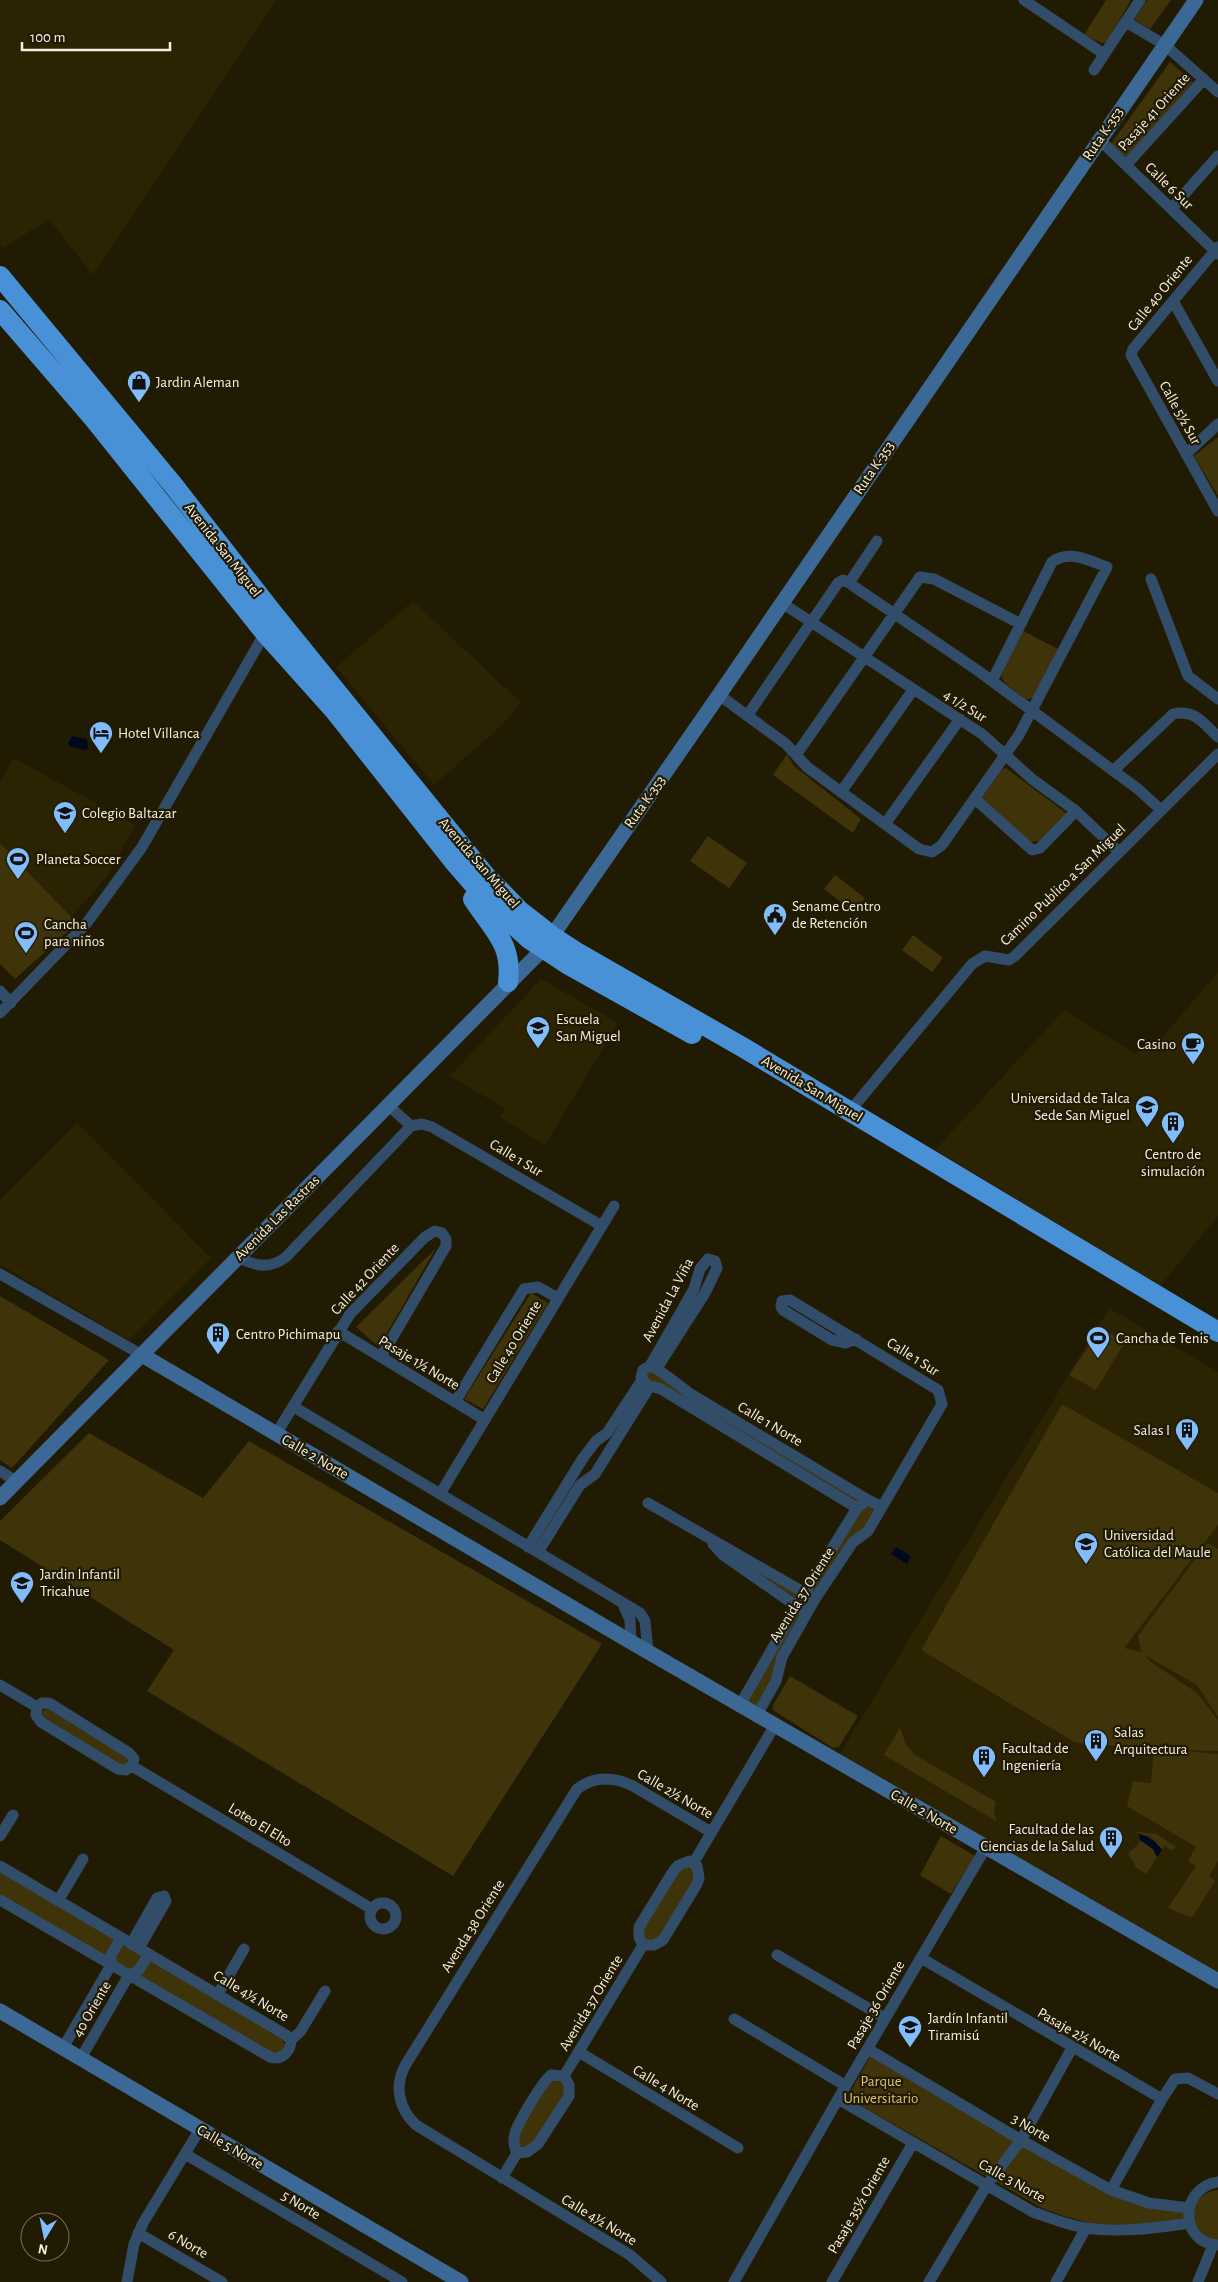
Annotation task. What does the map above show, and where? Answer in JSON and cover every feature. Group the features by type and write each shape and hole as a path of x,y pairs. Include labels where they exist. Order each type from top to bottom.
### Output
{"highway":[{"name":"Avenida San Miguel","path":"0,276 174,486 272,612 485,875 547,942 591,979 763,1073 1218,1347"},
{"name":"Avenida San Miguel","path":"0,310 94,419 265,633 351,732 455,864 493,905 529,939 547,942 850,1111 1218,1332"},
{"path":"265,633 272,612"},
{"path":"455,864 474,900 505,945 509,959 508,982"}],"street":[{"path":"1024,0 1104,54"},
{"path":"1094,70 1140,0"},
{"name":"Ruta K-353","path":"547,942 719,695 1196,0"},
{"path":"1126,22 1165,45 1218,92"},
{"name":"Pasaje 41 Oriente","path":"1126,165 1204,79"},
{"name":"Calle 6 Sur","path":"1100,140 1171,209 1217,250"},
{"path":"1171,209 1218,156"},
{"name":"Calle 40 Oriente","path":"1131,355 1133,349 1217,250"},
{"path":"1173,301 1218,381"},
{"path":"0,326 28,343"},
{"name":"Calle 5½ Sur","path":"1131,355 1218,511"},
{"path":"1186,454 1218,424"},
{"path":"849,583 877,541"},
{"path":"719,695 786,744 807,767 919,849 932,852 940,848 1006,755 1033,711 1107,567 1074,556 1060,556 1052,562 992,681"},
{"path":"796,755 920,577 934,579 1021,624"},
{"path":"1151,579 1188,676 1218,699"},
{"path":"747,716 810,622 838,583 843,580 992,681 1138,789 1161,810"},
{"name":"4 1/2 Sur","path":"782,603 863,658 982,734 1032,779 1076,811 1119,852"},
{"path":"0,1013 86,924 142,847 265,633"},
{"path":"841,792 913,690"},
{"path":"1113,771 1173,714 1184,711 1192,713 1218,737"},
{"path":"885,824 960,719"},
{"name":"Camino Publico a San Miguel","path":"850,1111 972,964 985,956 1009,960 1015,956 1218,754"},
{"path":"975,800 1032,850 1040,848 1076,811"},
{"name":"Avenida Las Rastras","path":"0,1498 547,942"},
{"path":"0,991 11,1003"},
{"path":"238,1257 253,1265 261,1266 280,1261 412,1126 388,1105"},
{"name":"Calle 1 Sur","path":"412,1126 422,1124 432,1127 602,1226"},
{"name":"Calle 40 Oriente","path":"440,1494 614,1206"},
{"name":"Calle 42 Oriente","path":"276,1434 350,1314 425,1237 435,1232 440,1232 445,1236 446,1246 380,1357"},
{"name":"Avenida La Viña","path":"708,1260 715,1261 717,1268 705,1293 655,1368 694,1289 702,1265 708,1260"},
{"name":"Calle 2 Norte","path":"0,1274 142,1355 775,1726 1218,1981"},
{"path":"455,1402 524,1289 538,1287 558,1298"},
{"name":"Calle 1 Sur","path":"856,1339 846,1343 832,1340 783,1310 782,1301 790,1300 856,1339 938,1390 942,1399 940,1409"},
{"name":"Pasaje 1½ Norte","path":"338,1331 485,1420"},
{"path":"533,1550 582,1458 596,1441 607,1434 648,1384 660,1382 655,1368 642,1373 648,1384"},
{"name":"Calle 1 Norte","path":"655,1368 689,1393 868,1500"},
{"path":"533,1550 575,1492 600,1468 648,1384"},
{"name":"Calle 1 Norte","path":"648,1384 857,1508"},
{"path":"294,1407 643,1617 648,1652"},
{"name":"Avenida 37 Oriente","path":"740,1705 796,1607 811,1596 850,1546 868,1531 940,1409"},
{"path":"0,1471 16,1481"},
{"path":"868,1500 882,1507"},
{"name":"Avenida 37 Oriente","path":"757,1715 776,1681 782,1658 808,1614 811,1596 838,1540 857,1508 868,1500"},
{"path":"648,1503 811,1596"},
{"path":"710,1538 715,1548 723,1555 808,1614"},
{"name":"Avenida 37 Oriente","path":"838,1540 850,1546"},
{"path":"623,1604 630,1620 631,1642"},
{"name":"Loteo El Elto","path":"0,1685 36,1707"},
{"name":"Loteo El Elto","path":"42,1703 51,1705 130,1753 134,1759 132,1766 126,1770 121,1770 39,1720 36,1715 36,1707 42,1703"},
{"path":"694,1862 775,1726"},
{"name":"Loteo El Elto","path":"132,1766 372,1909"},
{"name":"Calle 2½ Norte","path":"594,1780 613,1780 633,1786 711,1832"},
{"name":"Avenda 38 Oriente","path":"400,2100 400,2077 406,2064 570,1798 582,1785 594,1780"},
{"path":"0,1836 13,1815"},
{"name":"Pasaje 36 Oriente","path":"734,2282 838,2099 986,1847"},
{"path":"58,1901 83,1859"},
{"path":"694,1862 699,1871 697,1884 663,1940 654,1945 643,1945 639,1937 639,1927 674,1870 684,1863 694,1862"},
{"name":"Calle 4½ Norte","path":"0,1866 286,2034 291,2040 290,2047 284,2056 274,2059 0,1900"},
{"name":"Avenida 37 Oriente","path":"564,2076 643,1945"},
{"name":"40 Oriente","path":"63,2048 111,1965 111,1955 135,1946 138,1971 129,1975 81,2058"},
{"path":"218,1994 244,1948"},
{"path":"777,1955 885,2018"},
{"name":"Pasaje 2½ Norte","path":"921,1958 1162,2099"},
{"path":"291,2040 300,2032 324,1991"},
{"name":"Calle 5 Norte","path":"0,2011 461,2282"},
{"path":"734,2020 846,2086"},
{"path":"929,2282 986,2185 1021,2140 1072,2048"},
{"name":"3 Norte","path":"868,2049 1021,2140 1112,2190 1149,2203 1189,2208"},
{"name":"Calle 4 Norte","path":"579,2052 738,2148"},
{"path":"551,2075 564,2076 569,2086 569,2096 538,2144 527,2152 517,2153 514,2145 515,2132 544,2082 551,2075"},
{"path":"1112,2190 1175,2079 1182,2077 1218,2094"},
{"name":"Calle 3 Norte","path":"838,2099 1033,2212 1054,2220 1086,2228 1146,2229 1190,2223"},
{"name":"Calle 4½ Norte","path":"400,2100 406,2114 416,2125 630,2255 661,2282"},
{"path":"127,2282 138,2233 200,2129"},
{"name":"Pasaje 35½ Oriente","path":"832,2282 912,2143"},
{"path":"502,2178 517,2153"},
{"name":"5 Norte","path":"184,2154 402,2282"},
{"path":"1198,2282 1216,2245 1198,2237 1190,2223 1189,2208 1197,2192 1206,2186 1218,2182"},
{"path":"1056,2282 1086,2228"},
{"name":"6 Norte","path":"138,2233 219,2281"}],"shaded area":[{"path":"0,0 276,0 93,275 49,219 3,248 0,245"},
{"path":"413,601 521,703 501,726 434,785 336,667"},
{"name":"Colegio Baltazar","path":"14,758 135,825 107,877 71,917 0,843 0,781"},
{"name":"Universidad de Talca Sede San Miguel","path":"1218,972 1218,1216 1160,1286 935,1150 1064,1010 1136,1054 1147,1041 1155,1046"},
{"name":"Escuela San Miguel","path":"541,979 618,1023 545,1145 499,1117 506,1109 450,1076"},
{"path":"77,1123 211,1258 129,1340 0,1265 0,1200"},
{"name":"Universidad Católica del Maule","path":"1109,1308 1218,1372 1218,1973 839,1755"}],"green space":[{"path":"1106,0 1131,0 1107,42 1102,43 1084,35"},
{"path":"1147,0 1171,0 1150,29 1134,20"},
{"path":"1170,62 1193,82 1128,159 1111,144"},
{"path":"1218,437 1218,496 1194,456"},
{"path":"1023,631 1058,649 1034,697 1027,700 1004,682 1001,676"},
{"path":"787,754 794,766 861,819 853,833 773,775"},
{"path":"1006,768 1066,813 1066,817 1040,841 1031,842 984,803 982,798 1002,769"},
{"path":"708,836 747,863 729,888 690,861"},
{"name":"Planeta Soccer","path":"0,843 77,923 15,979 0,964"},
{"path":"835,875 865,898 854,912 824,889"},
{"path":"913,935 943,958 932,972 902,950"},
{"path":"436,1248 379,1347 356,1327"},
{"path":"531,1293 548,1303 483,1409 464,1399"},
{"path":"0,1296 109,1360 12,1468 0,1460"},
{"name":"Cancha de Tenis","path":"1101,1328 1125,1342 1096,1390 1069,1375"},
{"path":"646,1367 882,1507 815,1599 757,1715 740,1705 801,1602 723,1555 806,1593 857,1508 653,1386 643,1370"},
{"path":"1062,1404 1218,1493 1218,1525 1124,1648 1141,1652 1138,1636 1207,1543 1218,1549 1218,1717 1197,1685 1143,1654 1151,1662 1197,1693 1218,1720 1218,1751 1177,1750 1218,1754 1218,1861 1209,1876 1215,1881 1192,1918 1168,1908 1196,1866 1188,1861 1196,1847 1127,1806 1133,1781 1151,1783 1154,1749 1076,1743 921,1650"},
{"path":"89,1433 203,1498 249,1441 602,1644 453,1876 147,1691 174,1650 0,1540 0,1521"},
{"path":"790,1676 858,1716 839,1747 833,1748 773,1710 773,1705"},
{"path":"46,1708 126,1757 128,1762 126,1765 121,1765 44,1717 42,1712"},
{"path":"900,1727 906,1745 915,1755 996,1802 994,1810 996,1821 884,1755"},
{"path":"1133,1831 1157,1834 1176,1847 1172,1851 1164,1846 1162,1850 1150,1837"},
{"path":"941,1836 975,1856 951,1894 920,1875"},
{"path":"1140,1840 1153,1849 1157,1857 1146,1874 1136,1867 1128,1854"},
{"path":"684,1863 699,1871 663,1940 648,1947 639,1927"},
{"path":"0,1870 282,2038 285,2045 281,2053 271,2053 0,1896"},
{"name":"Parque Universitario","path":"871,2055 1117,2197 1190,2213 1204,2195 1218,2190 1218,2240 1205,2237 1194,2226 1093,2224 1044,2209 847,2098"},
{"path":"558,2075 569,2090 527,2152 514,2145 544,2082"}],"water":[{"path":"72,736 87,739 88,748 85,750 70,747 68,744"},
{"path":"896,1547 911,1556 907,1564 891,1554"},
{"path":"1139,1834 1152,1839 1162,1850 1157,1857 1153,1849 1140,1840"}],"place":[{"name":"Jardin Aleman","path":"139,403"},
{"name":"Hotel Villanca","path":"101,754"},
{"name":"Colegio Baltazar","path":"65,834"},
{"name":"Planeta Soccer","path":"18,880"},
{"name":"Sename Centro de Retención","path":"775,936"},
{"name":"Cancha para niños","path":"26,954"},
{"name":"Escuela San Miguel","path":"538,1049"},
{"name":"Casino","path":"1193,1065"},
{"name":"Universidad de Talca Sede San Miguel","path":"1147,1128"},
{"name":"Centro de simulación","path":"1173,1144"},
{"name":"Centro Pichimapu","path":"218,1355"},
{"name":"Cancha de Tenis","path":"1098,1359"},
{"name":"Salas I","path":"1187,1451"},
{"name":"Universidad Católica del Maule","path":"1086,1565"},
{"name":"Jardin Infantil Tricahue","path":"22,1604"},
{"name":"Salas Arquitectura","path":"1096,1762"},
{"name":"Facultad de Ingeniería","path":"984,1778"},
{"name":"Facultad de las Ciencias de la Salud","path":"1111,1859"},
{"name":"Jardín Infantil Tiramisú","path":"910,2048"}]}
